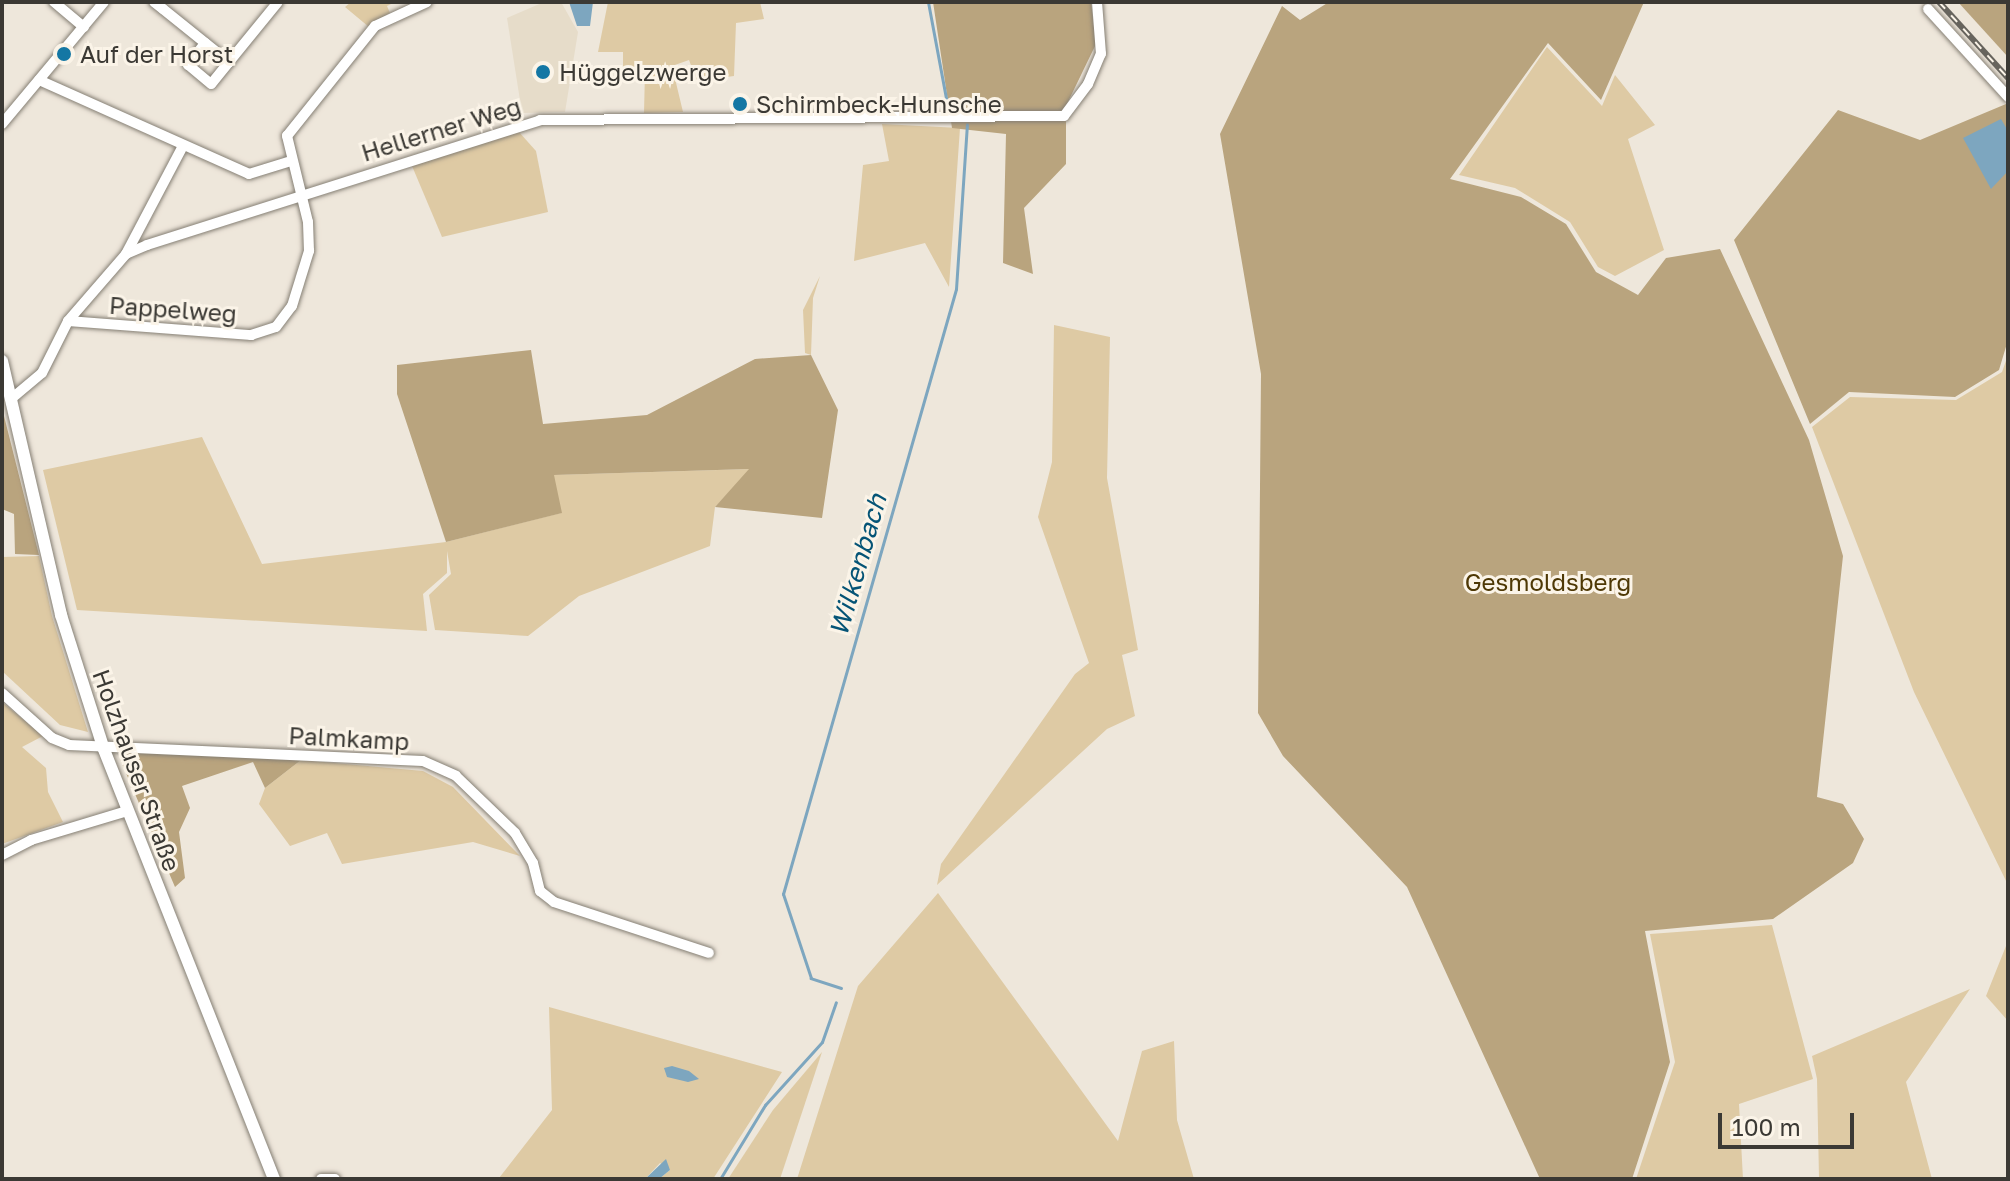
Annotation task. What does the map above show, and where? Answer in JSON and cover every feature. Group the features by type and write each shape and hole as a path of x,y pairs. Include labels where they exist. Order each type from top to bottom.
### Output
{"street":[{"path":"54,2 84,27"},
{"path":"2,124 104,2"},
{"path":"154,2 229,62"},
{"path":"205,43 188,65 211,84 278,2"},
{"path":"39,80 249,174 291,161 287,136 375,26 427,2"},
{"name":"Hellerner Weg","path":"126,254 302,194 540,120 1064,116 1088,84 1101,54 1097,2"},
{"path":"1928,9 2008,97"},
{"path":"2,418 42,373 68,321 126,254 183,146"},
{"name":"Pappelweg","path":"68,321 251,335 276,327 292,306 306,263 308,222 291,161"},
{"name":"Holzhauser Straße","path":"2,361 61,615 103,747 274,1179"},
{"name":"Palmkamp","path":"2,693 52,738 103,747 423,761 456,776 515,833 533,863 540,891 554,902 709,953"},
{"path":"2,855 31,840 127,811"},
{"path":"321,1179 335,1179"}],"shaded area":[{"path":"351,2 395,2 387,6 390,13 369,27 345,7"},
{"name":"Hüggelzwerge","path":"544,2 561,2 578,32 565,112 522,113 507,18"},
{"path":"608,2 760,2 764,19 736,23 734,76 697,81 689,60 672,66 683,112 644,113 645,71 623,69 623,52 598,52"},
{"path":"1547,47 1602,106 1615,75 1655,125 1628,139 1664,250 1615,276 1598,267 1570,222 1515,188 1459,175"},
{"path":"882,124 960,128 949,287 925,243 854,261 863,165 889,161"},
{"path":"519,132 536,151 548,212 442,237 412,166"},
{"path":"820,276 813,298 811,355 805,353 803,310"},
{"path":"1054,325 1110,337 1107,478 1138,650 1122,655 1135,716 1107,729 937,885 941,864 1075,674 1089,663 1038,517 1052,462"},
{"path":"2008,355 2008,885 1914,692 1812,427 1850,397 1956,400 2002,372"},
{"path":"202,437 262,564 446,542 561,513 553,475 751,469 715,507 710,546 579,596 528,636 435,630 429,595 451,574 447,551 447,573 423,594 427,631 77,610 43,470"},
{"path":"39,556 52,616 88,732 60,725 2,671 2,557"},
{"path":"2,702 43,736 22,747 46,768 48,792 63,822 2,844"},
{"path":"301,760 423,771 453,787 520,856 473,842 342,864 327,833 290,846 259,804 265,788"},
{"path":"938,893 1118,1141 1142,1051 1174,1041 1177,1120 1194,1179 797,1179 858,986"},
{"path":"1772,925 1813,1079 1739,1104 1743,1179 1636,1179 1675,1062 1650,934"},
{"path":"2008,941 2008,1021 1986,996"},
{"path":"1970,989 1906,1082 1932,1179 1819,1179 1817,1079 1812,1056"},
{"path":"549,1007 782,1072 713,1179 659,1179 670,1170 660,1163 645,1179 499,1178 552,1110"},
{"path":"822,1052 780,1179 728,1179 773,1110"}],"green space":[{"path":"933,2 1091,2 1096,44 1066,106 1066,164 1024,208 1033,274 1003,263 1006,134 952,128"},
{"name":"Gesmoldsberg","path":"1329,2 1644,2 1601,100 1548,43 1450,179 1521,197 1566,224 1596,272 1638,295 1666,258 1720,249 1809,440 1843,556 1817,797 1843,804 1864,839 1853,863 1773,919 1645,931 1670,1062 1632,1179 1540,1179 1407,887 1283,756 1258,713 1261,374 1220,134 1282,6 1300,20"},
{"path":"1958,2 2008,3 2008,57"},
{"path":"2006,104 2008,340 1999,370 1955,397 1849,392 1810,424 1734,240 1838,110 1920,140"},
{"path":"531,350 543,424 647,415 755,359 811,355 838,410 822,518 715,507 749,469 554,475 562,513 446,542 397,394 397,365"},
{"path":"2,408 39,555 15,554 14,514 2,509"},
{"path":"123,751 301,760 265,788 253,762 182,786 190,808 179,832 185,878 175,887 120,759"}],"water":[{"path":"569,2 593,2 590,26 577,26"},
{"path":"2001,119 2008,131 2008,171 1991,189 1963,138"},
{"path":"672,1066 689,1071 699,1079 688,1082 667,1077 664,1068"},
{"path":"666,1159 670,1170 659,1179 645,1179"}],"waterway":[{"name":"Wilkenbach","path":"928,2 948,109 967,110"},
{"name":"Wilkenbach","path":"841,988 811,978 783,894 956,289 967,124"},
{"name":"Wilkenbach","path":"720,1179 765,1105 822,1042 836,1002"}],"railway":[{"path":"1939,2 2008,78"}],"place":[{"name":"Auf der Horst","path":"64,54"},
{"name":"Hüggelzwerge","path":"543,72"},
{"name":"Schirmbeck-Hunsche","path":"740,104"}]}
